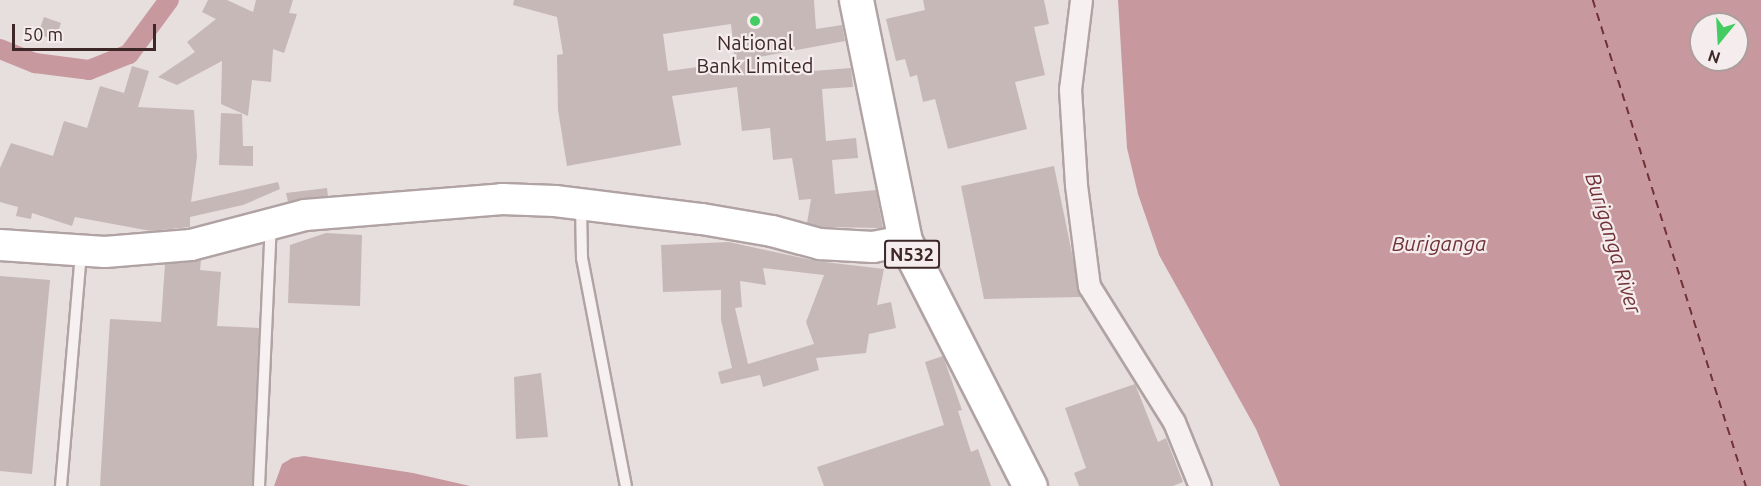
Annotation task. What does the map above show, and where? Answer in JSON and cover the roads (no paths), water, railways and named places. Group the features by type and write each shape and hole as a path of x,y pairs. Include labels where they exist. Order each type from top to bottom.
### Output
{"highway":[{"name":"N532","path":"856,0 905,241 1030,486"}],"street":[{"path":"1081,0 1070,89 1076,185 1089,286 1174,422 1200,486"},
{"path":"0,245 81,251 191,245 305,215 450,201 502,199 581,205 760,229 820,244 873,247 905,241"}],"lane":[{"path":"581,205 582,258 626,486"},
{"path":"259,486 271,225"},
{"path":"61,486 81,251"}],"water":[{"name":"Buriganga","path":"1118,0 1761,0 1761,486 1280,486 1256,429 1159,255 1138,194 1127,148"},
{"path":"304,456 413,473 470,486 274,486 282,464 292,458"}],"waterway":[{"path":"0,49 35,63 89,70 129,54 169,0"}],"place":[{"name":"National Bank Limited","path":"755,21"}],"water label":[{"name":"Buriganga River","path":"1614,243"}]}
